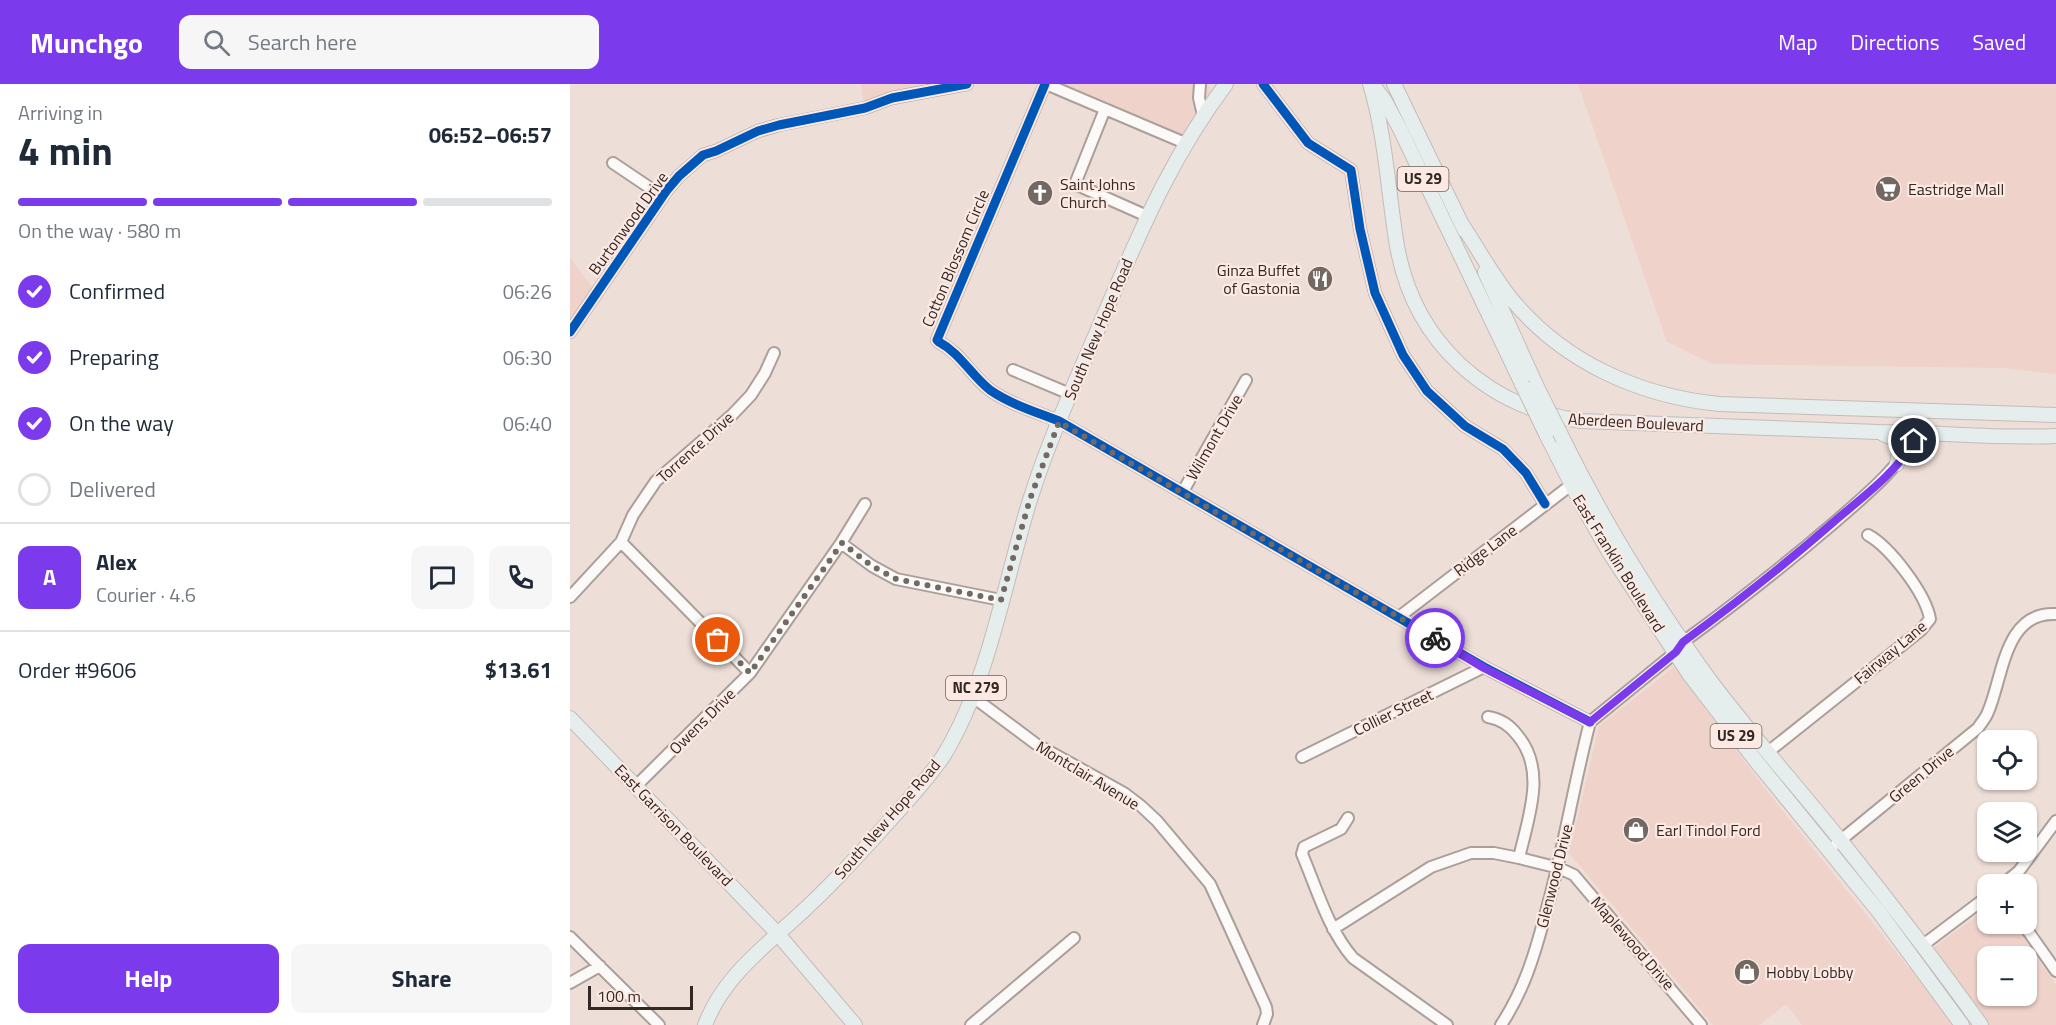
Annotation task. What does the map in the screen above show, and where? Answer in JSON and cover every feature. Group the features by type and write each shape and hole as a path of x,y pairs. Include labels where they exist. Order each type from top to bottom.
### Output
{"main road":[{"name":"South New Hope Road","path":"705,1025 726,985 777,933 833,882 929,776 956,733 973,697 1030,499 1070,394 1147,216 1185,143 1226,84"},
{"name":"East Franklin Boulevard","path":"1371,84 1385,101 1400,129 1546,434 1609,552 1679,647 1710,680 1841,841 1923,945 1982,1025"},
{"name":"Aberdeen Boulevard","path":"1371,84 1386,157 1397,246 1411,294 1428,326 1456,361 1504,398 1563,418 1581,421 1919,432 1984,437 2056,436"},
{"name":"East Franklin Boulevard","path":"1394,84 1563,439 1611,530 1711,704 1879,912 1962,1025"},
{"name":"Aberdeen Boulevard","path":"1461,222 1508,294 1542,330 1598,369 1647,390 1682,399 1719,404 2056,415"},
{"path":"1878,432 1898,442 1901,451 1897,464"},
{"name":"East Garrison Boulevard","path":"570,718 777,933 855,1025"}],"street":[{"name":"Burtonwood Drive","path":"570,332 662,196 679,176 703,155 758,131 865,108 892,98 967,84"},
{"path":"1046,84 1185,143"},
{"name":"Cotton Blossom Circle","path":"1046,84 937,340 959,357 990,389 1008,400 1059,422"},
{"path":"1200,84 1198,98 1203,115"},
{"path":"1263,84 1308,143 1351,170 1366,262 1375,293 1402,355 1427,391 1465,426 1503,449 1526,472 1545,504"},
{"path":"1105,109 1075,184 1147,216"},
{"path":"613,163 662,196"},
{"name":"Torrence Drive","path":"570,597 621,542 633,515 651,486 732,415 751,395 765,373 774,352"},
{"path":"1013,370 1070,394"},
{"name":"Wilmont Drive","path":"1182,493 1246,380"},
{"path":"1059,422 1484,668 1590,722 1867,494 1897,464 1919,432"},
{"name":"Ridge Lane","path":"1399,617 1571,484"},
{"name":"Owens Drive","path":"636,786 750,673 842,543 865,504"},
{"name":"Fairway Lane","path":"1768,752 1921,630 1930,619 1924,602 1896,558 1886,547 1868,535"},
{"path":"621,542 750,673"},
{"path":"842,543 872,566 896,579 1001,600"},
{"name":"Green Drive","path":"1828,850 1978,728 1987,715 2007,651 2014,637 2024,625 2037,617 2056,614"},
{"name":"Collier Street","path":"1302,757 1484,668"},
{"name":"Montclair Avenue","path":"973,697 1036,744 1124,793 1157,821 1203,875 1217,897 1266,1008 1267,1014 1263,1025"},
{"path":"1488,717 1498,718 1511,727 1525,744 1532,761 1533,797 1519,858"},
{"name":"Glenwood Drive","path":"1502,1025 1514,1006 1530,968 1559,868 1578,768 1590,722"},
{"path":"1348,818 1341,829 1304,847 1302,854 1333,928 1342,945 1353,958 1447,1025"},
{"path":"2015,874 2056,821"},
{"path":"1333,928 1431,867 1471,854 1494,854 1559,868"},
{"name":"Maplewood Drive","path":"1559,868 1574,875 1701,1025"},
{"path":"1923,945 1977,904"},
{"path":"2030,934 2056,971"},
{"path":"570,937 659,1025"},
{"path":"971,1025 1074,938"},
{"path":"570,983 600,966"}],"shaded area":[{"path":"861,84 967,84 864,104"},
{"path":"1046,84 1208,84 1214,100 1185,143"},
{"path":"1578,84 2056,84 2056,374 2004,368 1713,364 1667,342"},
{"path":"570,257 592,287 570,320"},
{"path":"1674,667 1767,791 1908,967 1977,915 1977,934 2021,934 2029,946 1977,946 1977,1006 2037,1006 2037,957 2056,985 2056,1025 1802,1025 1786,1004 1759,1025 1713,1025 1569,853 1599,726"}],"cycle path":[{"path":"570,332 667,190 703,155 758,131 779,125 865,108 892,98 967,84"},
{"path":"1045,84 937,340 953,352 983,384 998,395 1059,421 1484,667 1590,722"},
{"path":"1263,84 1308,143 1351,170 1360,229 1375,293 1403,355 1427,391 1465,426 1503,449 1526,473 1545,504"}],"way so far":[{"path":"718,640 750,673 842,543 872,566 896,579 1001,600 1030,499 1059,422 1435,638"}],"place":[{"name":"Eastridge Mall","path":"1888,189"},
{"name":"Saint Johns Church","path":"1040,193"},
{"name":"Ginza Buffet of Gastonia","path":"1320,279"},
{"name":"Earl Tindol Ford","path":"1636,830"},
{"name":"Hobby Lobby","path":"1747,972"}],"route":[{"path":"1435,638 1484,668 1590,722 1676,652 1683,642 1758,586 1867,494 1899,462 1914,441"}]}
